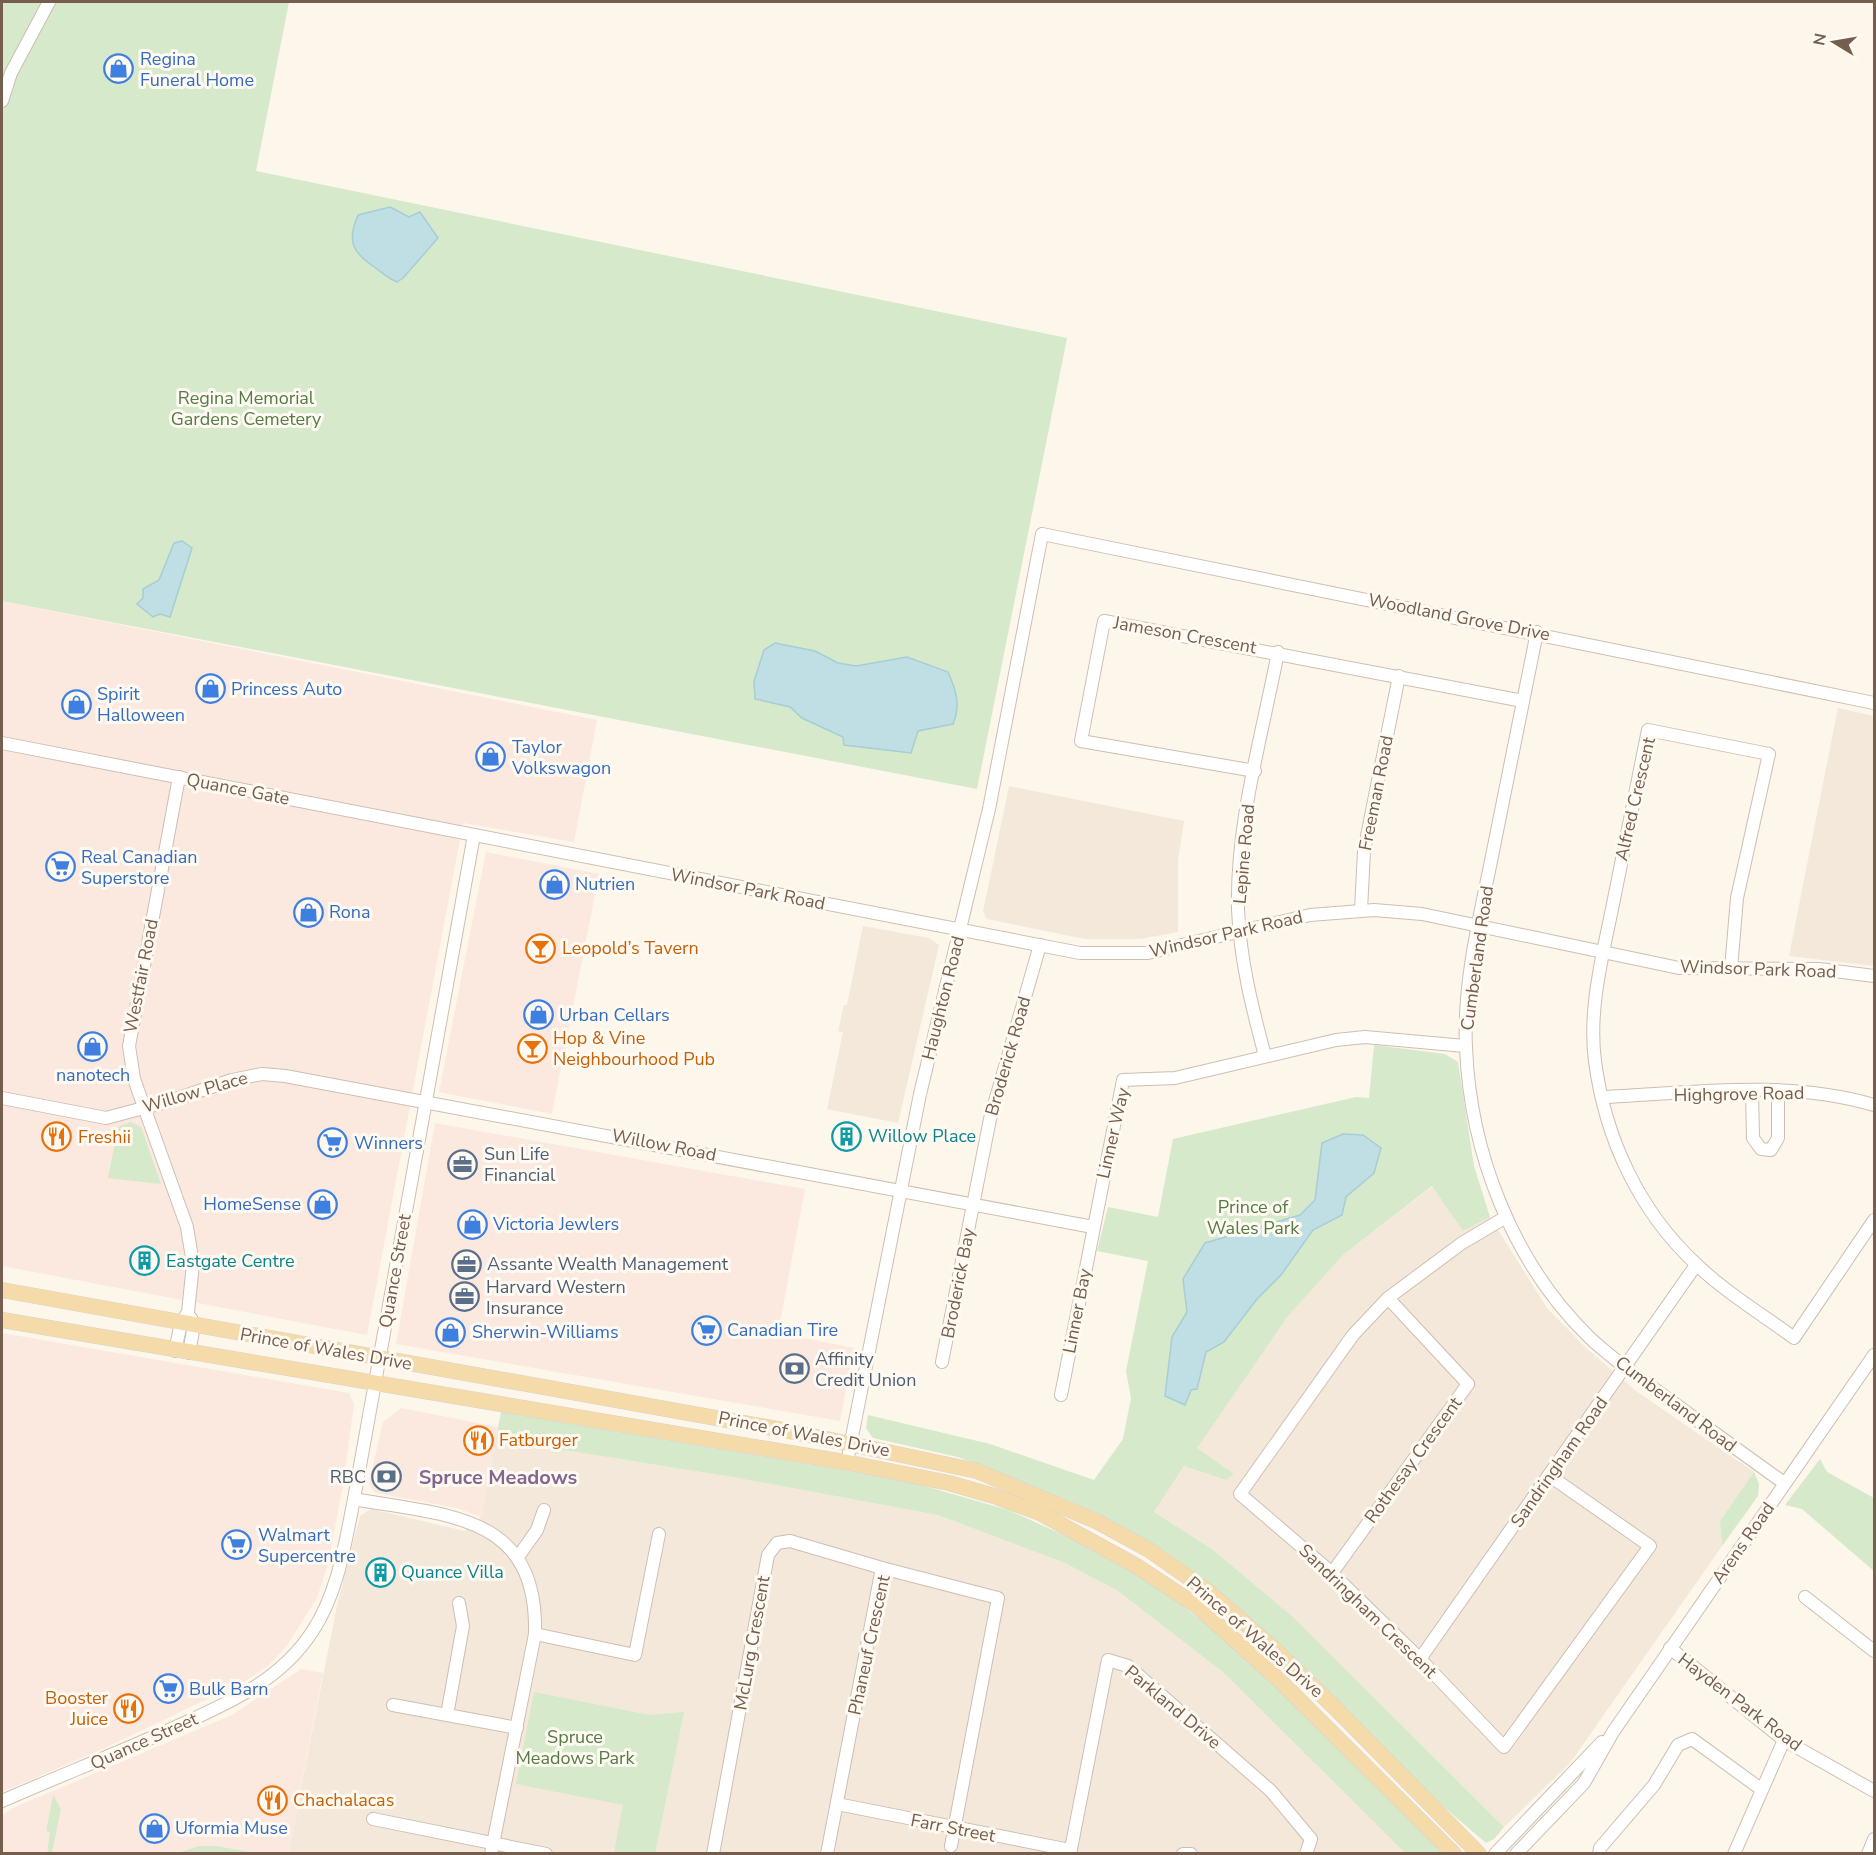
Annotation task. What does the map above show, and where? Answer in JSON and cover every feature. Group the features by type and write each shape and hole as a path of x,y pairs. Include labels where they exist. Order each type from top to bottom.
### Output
{"main road":[{"name":"Prince of Wales Drive","path":"2,1290 188,1320 379,1359 850,1442 977,1471 1098,1522 1149,1550 1209,1592 1273,1648 1479,1854"},
{"name":"Prince of Wales Drive","path":"2,1320 847,1462 949,1483 994,1496 1040,1514 1135,1565 1197,1606 1277,1678 1454,1854"}],"street":[{"path":"2,101 11,73 49,2"},
{"name":"Woodland Grove Drive","path":"1042,534 1875,702"},
{"name":"Haughton Road","path":"847,1462 920,1094 988,809 1042,534"},
{"name":"Jameson Crescent","path":"1255,771 1081,741 1104,621 1278,652 1523,701"},
{"name":"Cumberland Road","path":"1537,632 1478,926 1466,1046 1478,1134 1492,1183 1506,1217 1532,1264 1566,1312 1590,1337 1625,1367 1784,1483"},
{"name":"Lepine Road","path":"1265,1056 1247,987 1240,932 1240,865 1278,652"},
{"name":"Freeman Road","path":"1361,910 1364,850 1399,676"},
{"name":"Alfred Crescent","path":"1603,954 1648,730 1769,754 1737,898 1731,969"},
{"name":"Quance Gate","path":"2,743 474,835"},
{"name":"Westfair Road","path":"179,777 129,1036 131,1066 143,1106 187,1227 193,1264 188,1320 182,1352"},
{"name":"Windsor Park Road","path":"474,835 1080,953 1131,954 1171,949 1310,915 1361,910 1414,913 1679,968 1819,969 1875,976"},
{"name":"Quance Street","path":"2,1801 99,1762 236,1700 286,1665 314,1630 333,1591 354,1499 474,835"},
{"name":"Broderick Road","path":"973,1203 996,1093 1040,945"},
{"path":"1603,954 1594,1025 1594,1059 1611,1134 1644,1204 1696,1265 1794,1338 1875,1220"},
{"name":"Linner Way","path":"1093,1227 1123,1080 1175,1078 1336,1040 1365,1037 1466,1046"},
{"name":"Willow Place","path":"2,1098 102,1118 170,1101 232,1080 262,1074 426,1101"},
{"path":"1752,1091 1753,1138 1761,1149 1771,1150 1778,1138 1778,1090"},
{"name":"Highgrove Road","path":"1602,1097 1778,1090 1813,1093 1875,1105"},
{"name":"Willow Road","path":"426,1101 901,1189"},
{"path":"901,1189 1093,1227"},
{"name":"Broderick Bay","path":"942,1362 973,1203"},
{"name":"Sandringham Crescent","path":"1506,1217 1462,1243 1388,1298 1353,1335 1240,1494 1332,1572 1504,1747 1650,1546 1550,1476"},
{"name":"Linner Bay","path":"1061,1395 1093,1227"},
{"name":"Sandringham Road","path":"1420,1659 1696,1265"},
{"name":"Rothesay Crescent","path":"1332,1572 1468,1384 1388,1298"},
{"name":"Arens Road","path":"1516,1854 1584,1783 1613,1732 1670,1648 1875,1355"},
{"path":"354,1499 437,1514 478,1525 518,1557 531,1582 536,1607 535,1634 518,1728 492,1848"},
{"path":"518,1557 537,1530 544,1510"},
{"path":"535,1634 635,1655 659,1534"},
{"name":"McLurg Crescent","path":"713,1854 768,1555 777,1543 790,1541 882,1568"},
{"name":"Phaneuf Crescent","path":"827,1854 882,1568 998,1598 954,1828"},
{"path":"1805,1597 1875,1651"},
{"path":"447,1715 463,1626 459,1603"},
{"name":"Hayden Park Road","path":"1670,1648 1784,1740 1875,1791"},
{"name":"Parkland Drive","path":"1070,1852 1108,1660 1128,1666 1271,1791 1311,1839 1306,1854"},
{"path":"393,1705 518,1728"},
{"name":"Arens Road","path":"1496,1854 1613,1732"},
{"path":"1599,1854 1600,1848 1654,1785 1678,1745 1683,1741 1692,1739 1761,1790"},
{"path":"1734,1854 1784,1740"},
{"name":"Farr Street","path":"837,1804 1070,1852"},
{"path":"373,1819 492,1848 546,1854"},
{"path":"949,1851 954,1828"},
{"path":"1868,1854 1875,1839"},
{"path":"1183,1854 1191,1854"}],"shaded area":[{"path":"2,601 597,720 574,842 463,823 367,1335 2,1266"},
{"path":"1838,708 1874,716 1874,966 1789,956"},
{"path":"1009,786 1184,821 1178,860 1178,932 1140,939 1085,939 987,919 983,912"},
{"path":"486,852 599,874 552,1114 439,1092"},
{"path":"863,926 929,938 939,945 898,1123 827,1109 843,1032 838,1031 844,1005 847,1005"},
{"path":"435,1123 805,1189 778,1333 854,1348 840,1421 396,1344"},
{"path":"1433,1186 1463,1231 1490,1217 1547,1308 1585,1347 1636,1391 1754,1472 1720,1521 1722,1546 1570,1763 1504,1827 1293,1617 1212,1549 1154,1512 1184,1466 1226,1480 1234,1474 1196,1448 1288,1316 1343,1255"},
{"path":"2,1333 349,1393 354,1404 343,1485 328,1564 317,1598 286,1647 269,1665 245,1681 105,1748 2,1792"},
{"path":"401,1408 498,1427 481,1517 457,1508 376,1493 371,1488 369,1483 383,1422"},
{"path":"496,1439 732,1477 938,1515 1065,1563 1118,1591 1224,1673 1405,1853 288,1854 337,1606 360,1516 371,1509 465,1531 481,1517"},
{"path":"301,1669 323,1673 288,1853 256,1853 217,1846 199,1846 178,1854 52,1853 61,1809 53,1796 46,1830 50,1832 47,1853 2,1854 2,1815 13,1808 232,1715"}],"green space":[{"name":"Regina Memorial Gardens Cemetery","path":"2,2 289,2 256,171 1067,338 977,789 2,601"},
{"name":"Prince of Wales Park","path":"1374,1045 1445,1054 1458,1062 1474,1166 1490,1217 1463,1231 1432,1186 1343,1255 1288,1316 1197,1448 1234,1474 1226,1480 1184,1466 1154,1512 1212,1549 1293,1617 1504,1827 1494,1839 1486,1843 1438,1802 1287,1652 1111,1522 1069,1501 958,1457 873,1438 866,1428 868,1415 990,1444 1094,1480 1123,1439 1131,1398 1126,1371 1148,1261 1097,1251 1108,1207 1158,1217 1173,1139 1356,1097 1369,1098"},
{"path":"130,1122 141,1127 161,1184 108,1178 118,1127"},
{"path":"501,1412 921,1485 1008,1510 1086,1545 1163,1590 1237,1649 1443,1853 1405,1853 1224,1673 1118,1591 1065,1563 938,1515 732,1477 496,1439"},
{"path":"1820,1459 1827,1472 1874,1498 1874,1571 1802,1509 1785,1505"},
{"path":"1754,1472 1759,1484 1758,1496 1722,1546 1720,1521"},
{"name":"Spruce Meadows Park","path":"534,1692 649,1715 684,1712 655,1853 614,1853 623,1805 516,1784"},
{"path":"53,1795 61,1809 52,1853 47,1853 50,1832 46,1831"},
{"path":"199,1846 217,1846 256,1853 178,1853"}],"water":[{"path":"390,207 409,217 420,212 438,238 397,282 362,258 352,240 358,215"},
{"path":"182,541 192,548 170,617 160,614 153,617 137,604 143,598 143,589 159,580 174,543"},
{"path":"775,643 815,651 838,663 856,666 907,657 948,672 956,698 957,710 953,724 918,731 911,753 844,745 843,737 802,718 790,707 755,699 754,681 764,650"},
{"path":"1343,1134 1363,1135 1381,1148 1374,1173 1346,1197 1342,1215 1313,1230 1281,1275 1257,1299 1224,1342 1206,1352 1197,1389 1191,1390 1185,1405 1165,1396 1172,1337 1187,1312 1183,1279 1205,1243 1300,1215 1315,1200 1322,1143"}],"place":[{"name":"Regina Funeral Home","path":"119,69"},
{"name":"Princess Auto","path":"210,689"},
{"name":"Spirit Halloween","path":"76,704"},
{"name":"Taylor Volkswagon","path":"491,757"},
{"name":"Real Canadian Superstore","path":"60,867"},
{"name":"Nutrien","path":"554,884"},
{"name":"Rona","path":"308,912"},
{"name":"Leopold’s Tavern","path":"541,948"},
{"name":"Urban Cellars","path":"538,1015"},
{"name":"nanotech","path":"93,1046"},
{"name":"Hop & Vine Neighbourhood Pub","path":"532,1048"},
{"name":"Willow Place","path":"847,1136"},
{"name":"Freshii","path":"57,1137"},
{"name":"Winners","path":"333,1143"},
{"name":"Sun Life Financial","path":"463,1164"},
{"name":"HomeSense","path":"322,1204"},
{"name":"Victoria Jewlers","path":"472,1224"},
{"name":"Eastgate Centre","path":"145,1261"},
{"name":"Assante Wealth Management","path":"466,1264"},
{"name":"Harvard Western Insurance","path":"465,1297"},
{"name":"Canadian Tire","path":"706,1330"},
{"name":"Sherwin-Williams","path":"451,1332"},
{"name":"Affinity Credit Union","path":"794,1369"},
{"name":"Fatburger","path":"478,1440"},
{"name":"RBC","path":"387,1477"},
{"name":"Walmart Supercentre","path":"237,1545"},
{"name":"Quance Villa","path":"380,1572"},
{"name":"Bulk Barn","path":"168,1689"},
{"name":"Booster Juice","path":"129,1708"},
{"name":"Chachalacas","path":"272,1800"},
{"name":"Uformia Muse","path":"154,1828"}],"district":[{"name":"Spruce Meadows","path":"498,1477"}]}
